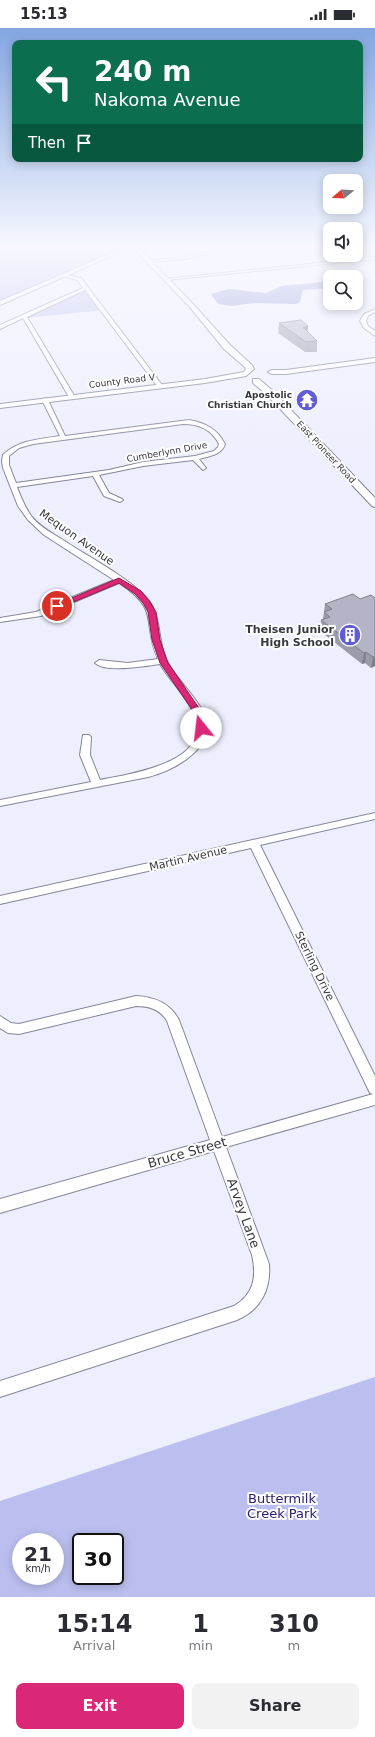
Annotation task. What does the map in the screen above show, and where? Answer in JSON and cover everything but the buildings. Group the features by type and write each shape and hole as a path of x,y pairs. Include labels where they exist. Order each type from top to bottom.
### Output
{"main road":[{"path":"204,321 227,347 249,367 250,377"},
{"path":"227,347 272,377"},
{"path":"250,377 272,377 319,368 375,360"},
{"path":"250,377 260,369"},
{"name":"County Road V","path":"0,406 160,386 250,377"},
{"name":"East Pioneer Road","path":"250,377 265,391 270,393 375,504"},
{"path":"270,393 272,390 268,385 272,377"}],"street":[{"path":"0,327 13,321"},
{"path":"27,321 72,397"},
{"path":"111,321 160,386"},
{"path":"363,321 366,327 374,333"},
{"path":"45,400 63,437"},
{"name":"Cumberlynn Drive","path":"14,485 94,474 149,463 195,458 216,452 222,446 211,429 198,423 181,422 63,437"},
{"name":"Mequon Avenue","path":"0,804 163,769 183,758 196,743 201,730 198,714 163,662 156,640 154,619 150,608 138,593 34,522 23,508 5,462 8,453 17,447 28,443 63,437"},
{"path":"195,458 203,468"},
{"path":"94,474 105,494 109,498 120,500"},
{"path":"0,620 40,613 119,580"},
{"path":"99,663 128,666 163,662"},
{"path":"86,737 85,754 97,784"},
{"name":"Martin Avenue","path":"0,900 375,816"},
{"name":"Sterling Drive","path":"254,844 375,1089"},
{"name":"Arvey Lane","path":"0,1020 4,1025 11,1029 26,1028 133,1001 148,1001 162,1007 173,1020 262,1265 263,1276 260,1288 253,1301 234,1313 0,1389"},
{"name":"Bruce Street","path":"0,1206 375,1099"}],"green space":[{"name":"Buttermilk Creek Park","path":"375,1377 375,1597 0,1597 0,1501"}],"place":[{"name":"Apostolic Christian Church","path":"307,400"},
{"name":"Theisen Junior High School","path":"350,635"}],"route":[{"path":"57,606 119,580 138,593 147,602 152,612 155,635 160,655 173,679 197,711 201,728"}]}
